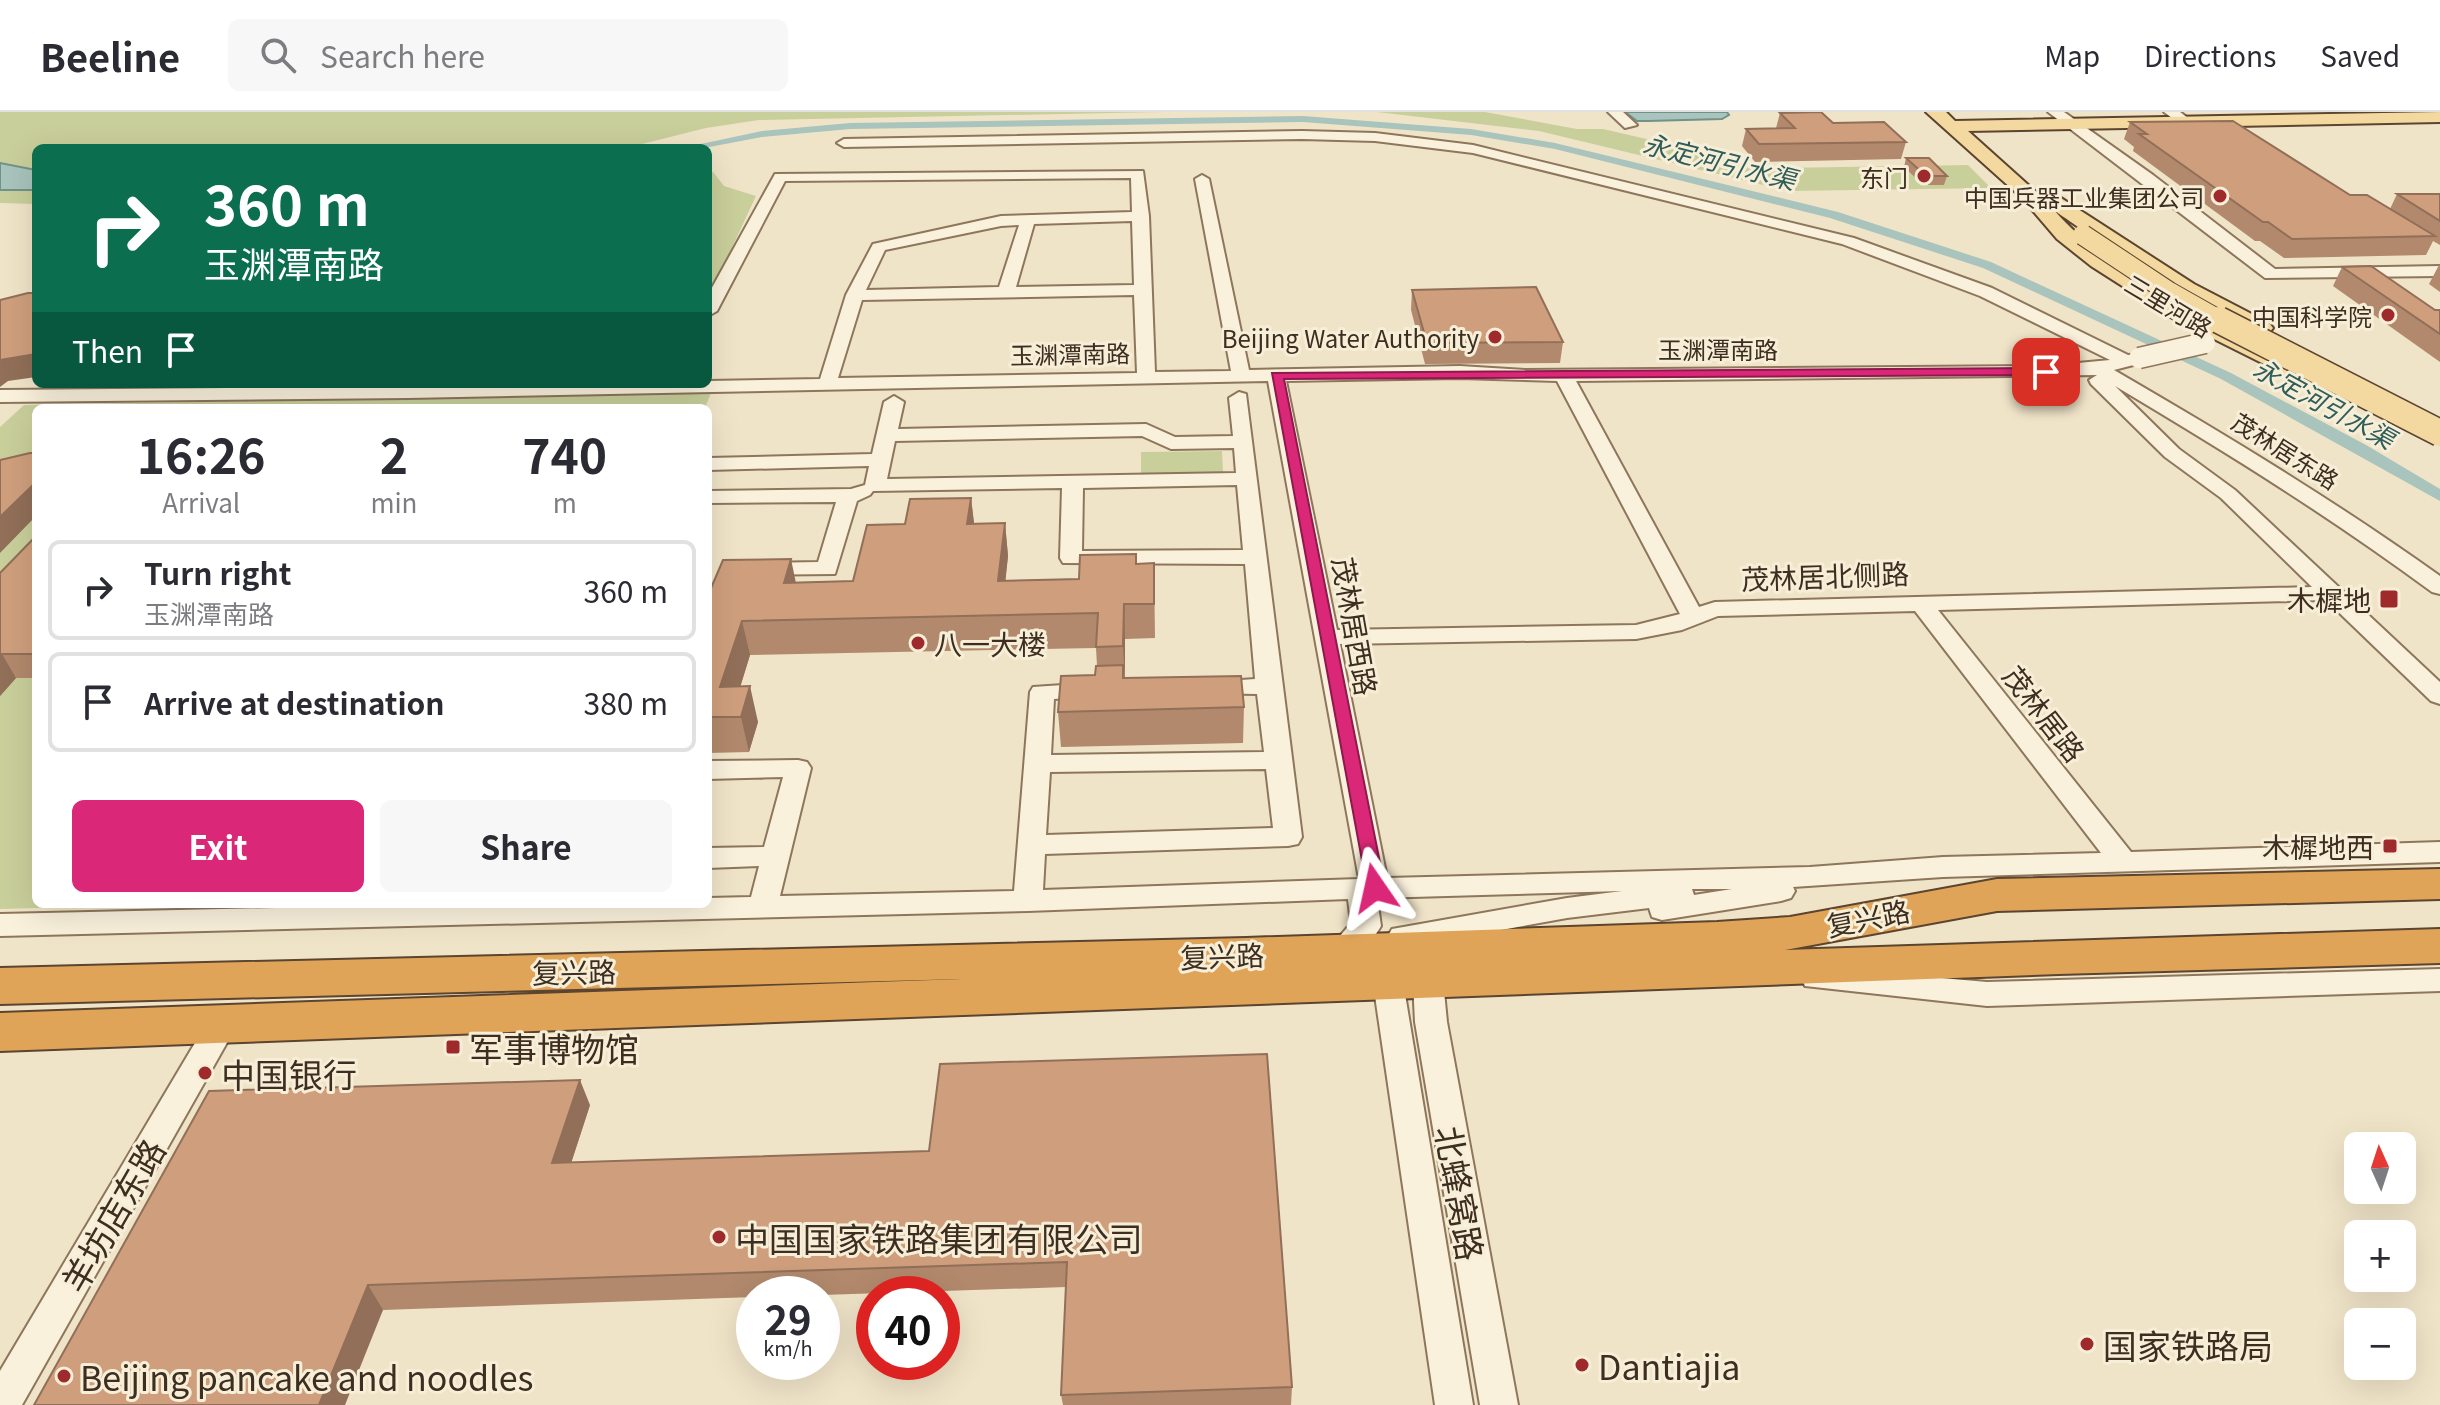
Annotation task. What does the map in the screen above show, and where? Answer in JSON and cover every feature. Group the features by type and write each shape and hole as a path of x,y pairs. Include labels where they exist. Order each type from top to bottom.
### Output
{"highway":[{"name":"复兴路","path":"0,986 1246,955 1408,991 1746,937 1790,933 1997,895 2440,884"},
{"name":"复兴路","path":"0,1032 1408,991 1729,970 2440,946"}],"main road":[{"path":"2066,120 2178,116 2228,122"},
{"path":"1951,120 2228,122 2440,119"},
{"name":"三里河路","path":"1951,120 2037,194 2156,270 2222,309 2440,419"},
{"path":"2037,194 2083,235 2122,264 2212,318 2440,433"},
{"name":"三里河路","path":"2037,194 2064,235 2216,342 2440,444"}],"street":[{"path":"1615,112 1630,125"},
{"path":"2066,120 2148,178 2271,274 2440,271"},
{"path":"2228,122 2257,140"},
{"name":"茂林居东路","path":"844,143 1302,135 1375,137 1473,149 1848,241 1986,292 2119,366 2348,520 2440,587"},
{"path":"712,304 780,177 1138,174 1146,378"},
{"path":"1032,845 1288,837 1268,686 1240,387 1202,179"},
{"path":"828,382 855,295 879,247 1001,221 1141,216"},
{"path":"1006,292 1028,220"},
{"path":"855,295 1143,290"},
{"name":"玉渊潭南路","path":"712,383 1146,378 1240,387 1276,376 1460,372 1563,375 2046,372 2119,366 2216,342"},
{"path":"2119,366 2098,380 2172,453 2228,494 2440,696"},
{"path":"1563,375 1693,617"},
{"name":"茂林居西路","path":"1276,376 1326,637 1368,888 1366,926 1349,943"},
{"name":"玉渊潭南路","path":"1,387 28,395 538,388"},
{"path":"0,419 28,395"},
{"path":"875,485 894,402"},
{"path":"887,435 1146,430 1171,443 1243,442"},
{"path":"712,464 881,460"},
{"path":"712,497 848,495 875,485 1247,479"},
{"path":"1073,480 1071,558 1255,557"},
{"path":"738,571 827,569 848,495"},
{"name":"茂林居北侧路","path":"1326,637 1636,632 1674,625 1715,609 2330,593"},
{"name":"茂林居路","path":"1920,602 2123,861"},
{"path":"1183,688 1268,686"},
{"path":"1028,901 1042,692 1121,690"},
{"path":"1037,764 1277,760"},
{"path":"712,770 798,768 763,907"},
{"name":"复兴路","path":"0,925 1028,901 1368,888 1810,877 1943,867 2440,852"},
{"path":"712,858 775,856"},
{"path":"1408,991 1943,867"},
{"path":"1246,955 1440,931 1567,908 1810,877"},
{"name":"复兴路","path":"1729,970 1987,994 2440,980"},
{"name":"北蜂窝路","path":"1408,991 1454,1405"},
{"name":"北蜂窝路","path":"1408,991 1499,1405"},
{"name":"羊坊店东路","path":"1,1405 222,1024"}],"green space":[{"path":"0,112 1162,112 759,120 706,128 642,144 32,144 32,204 0,203"},
{"path":"1377,112 1485,112 1577,129 1603,129 1773,168 1968,165 1991,188 1788,191 1539,131"},
{"path":"712,172 724,186 756,196 712,290"},
{"path":"711,393 707,404 81,404"},
{"path":"24,405 32,405 32,908 37,908 0,909 0,427"},
{"path":"1222,451 1223,472 1141,474 1141,452"}],"water":[{"path":"1625,112 1727,112 1729,115 1722,119 1637,121"},
{"path":"0,163 32,169 32,190 0,190"}],"building":[{"path":"1821,112 1833,123 1884,122 1906,142 1759,144 1746,129 1795,128 1780,113"},
{"path":"2233,121 2350,195 2367,195 2435,236 2292,239 2139,134 2147,134 2130,122"},
{"path":"1906,158 1929,158 1947,176 1926,176"},
{"path":"2397,194 2440,194 2440,221"},
{"path":"2371,266 2435,310 2440,310 2440,334 2342,267"},
{"path":"1536,287 1563,342 1427,343 1412,290"},
{"path":"32,293 32,355 0,360 0,300"},
{"path":"32,453 32,486 0,517 0,460"},
{"path":"971,498 967,524 1005,523 998,581 1079,579 1080,555 1136,554 1136,564 1154,563 1154,604 1124,604 1123,646 1096,647 1098,613 742,621 720,687 750,686 741,717 712,717 712,586 723,560 791,559 784,583 853,581 867,525 905,524 910,499"},
{"path":"32,540 32,654 0,656 0,573"},
{"path":"1123,665 1123,678 1241,676 1244,707 1058,712 1061,676 1095,675 1096,666"},
{"name":"中国国家铁路集团有限公司","path":"1267,1054 1292,1387 1061,1395 1067,1262 368,1285 319,1405 34,1405 209,1091 580,1080 552,1163 929,1151 940,1064"}],"waterway":[{"name":"永定河引水渠","path":"708,144 762,134 850,126 1303,119 1471,132 1555,146 1834,215 1987,265 2226,376 2361,448 2440,496"}],"place":[{"name":"东门","path":"1924,176"},
{"name":"中国兵器工业集团公司","path":"2220,196"},
{"name":"中国科学院","path":"2388,315"},
{"name":"Beijing Water Authority","path":"1495,337"},
{"name":"木樨地","path":"2389,599"},
{"name":"八一大楼","path":"918,643"},
{"name":"木樨地西","path":"2390,846"},
{"name":"军事博物馆","path":"453,1047"},
{"name":"中国银行","path":"205,1073"},
{"name":"中国国家铁路集团有限公司","path":"719,1237"},
{"name":"国家铁路局","path":"2087,1344"},
{"name":"Dantiajia","path":"1582,1365"},
{"name":"Beijing pancake and noodles","path":"64,1376"}],"route":[{"path":"1375,888 1276,376 1460,372 1525,376 2046,372"}]}
